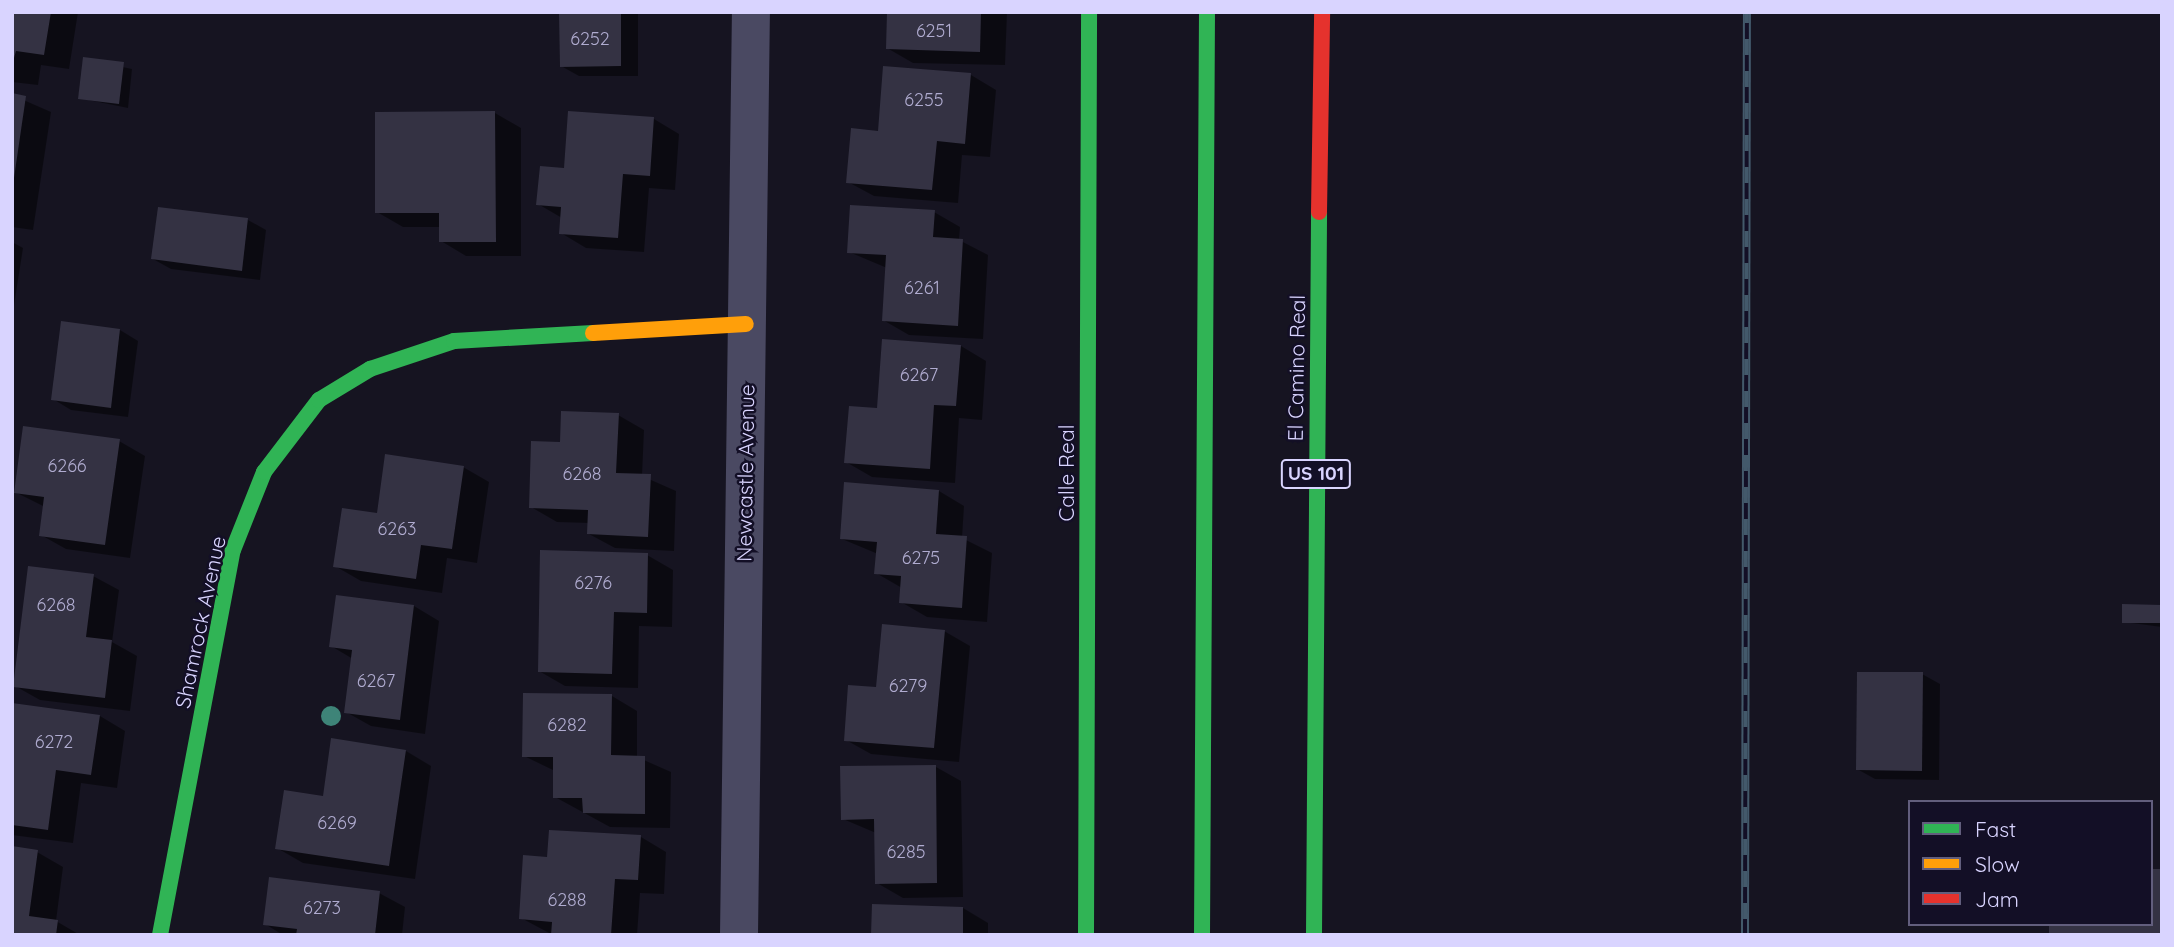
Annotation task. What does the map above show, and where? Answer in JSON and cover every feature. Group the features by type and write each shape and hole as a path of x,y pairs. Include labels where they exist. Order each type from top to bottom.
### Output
{"main road":[{"name":"Calle Real","path":"1086,935 1089,12"},
{"path":"1202,935 1207,12"},
{"name":"El Camino Real","path":"1314,935 1311,737 1322,12"},
{"name":"Shamrock Avenue","path":"160,935 233,550 264,472 319,400 370,369 454,341 746,324"}],"street":[{"name":"Newcastle Avenue","path":"739,935 751,12"}],"building":[{"path":"12,12 51,12 44,55 16,51 12,65"},
{"path":"559,12 621,12 621,66 560,67"},
{"path":"887,12 981,12 980,52 886,49"},
{"path":"83,57 124,62 119,104 78,99"},
{"path":"883,66 971,73 965,144 937,141 932,190 846,183 851,128 878,131"},
{"path":"12,93 26,96 14,178 12,177"},
{"path":"495,111 496,242 439,242 439,213 375,213 375,112"},
{"path":"568,111 654,117 650,176 623,174 618,238 559,234 561,207 536,205 540,166 564,168"},
{"path":"850,205 935,210 933,237 963,239 958,326 882,321 886,255 847,253"},
{"path":"158,207 248,218 242,271 151,259"},
{"path":"61,321 120,329 111,408 51,400"},
{"path":"882,339 961,345 956,406 934,405 930,469 844,463 849,406 877,408"},
{"path":"561,411 619,413 616,473 651,474 648,537 587,534 588,510 529,508 531,441 560,442"},
{"path":"23,426 120,439 105,545 39,536 44,497 14,493"},
{"path":"385,454 464,466 452,549 421,545 416,579 333,567 342,508 377,513"},
{"path":"844,482 939,490 936,534 967,536 962,608 899,603 901,576 874,574 877,542 840,539"},
{"path":"540,550 648,553 647,613 614,612 612,674 538,672"},
{"path":"28,566 94,574 86,637 112,640 105,698 13,687"},
{"path":"336,595 414,605 400,720 344,713 352,650 329,647"},
{"path":"2122,604 2162,605 2162,623 2122,623"},
{"path":"882,624 945,630 934,748 844,741 848,685 876,687"},
{"path":"1857,672 1923,672 1922,771 1856,770"},
{"path":"523,693 612,694 611,755 645,756 645,814 583,813 582,798 553,798 553,757 522,757"},
{"path":"12,703 100,715 91,775 56,770 48,830 12,825"},
{"path":"331,738 406,750 389,866 275,849 284,790 323,796"},
{"path":"936,765 937,883 875,884 874,819 841,820 840,766"},
{"path":"549,830 641,835 638,880 615,879 611,935 551,935 552,922 519,919 523,855 547,857"},
{"path":"12,846 38,850 29,916 58,920 56,935 12,935"},
{"path":"2153,869 2162,869 2162,935 2049,935 2049,926 2153,926"},
{"path":"269,877 380,891 375,935 296,935 297,929 263,925"},
{"path":"872,904 963,907 963,935 871,935"}],"railway":[{"path":"1745,935 1747,12"}],"traffic: fast":[{"path":"1086,935 1089,12"},
{"path":"1202,935 1207,12"},
{"path":"1314,935 1319,212"},
{"path":"160,935 233,550 264,472 319,400 370,369 454,341 593,333"}],"traffic: slow":[{"path":"593,333 746,324"}],"traffic: jam":[{"path":"1319,212 1322,12"}]}
